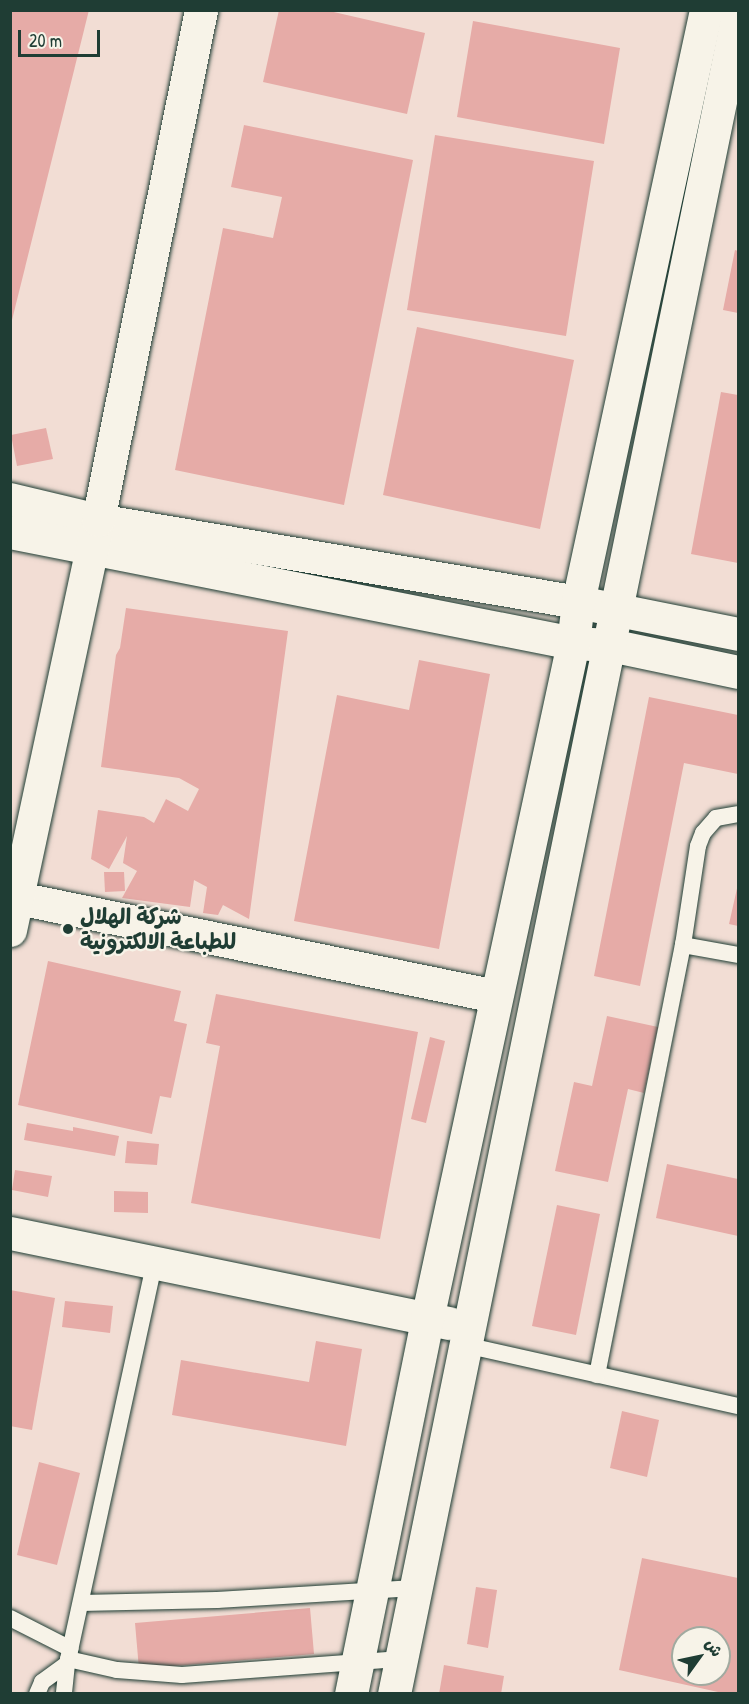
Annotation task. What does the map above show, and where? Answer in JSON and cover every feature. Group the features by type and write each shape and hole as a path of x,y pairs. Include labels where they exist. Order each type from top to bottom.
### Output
{"street":[{"path":"10,930 95,534 201,10"},
{"path":"351,1694 370,1591 427,1319 573,644 578,602 723,14"},
{"path":"394,1694 610,645 723,14"},
{"path":"10,499 64,512 95,534 573,644 610,645 738,672"},
{"path":"10,532 95,534 578,602 738,634"},
{"path":"18,898 496,996"},
{"path":"10,1233 427,1319 467,1336"}],"lane":[{"path":"597,1375 683,945 698,846 703,833 716,818 738,814"},
{"path":"683,945 738,955"},
{"path":"64,1694 69,1658 155,1262"},
{"path":"467,1336 597,1375 738,1406"},
{"path":"81,1603 217,1600 416,1588"},
{"path":"10,1618 69,1658 117,1670 182,1675 357,1660 401,1659"},
{"path":"36,1694 42,1682 69,1658"}],"shaded area":[{"path":"11,11 738,11 738,1693 11,1694"}],"building":[{"path":"10,10 89,10 11,324 10,324"},
{"path":"279,10 325,10 425,33 407,114 263,82"},
{"path":"473,21 620,48 604,144 457,117"},
{"path":"244,125 413,160 344,505 175,470 223,228 273,238 282,197 231,187"},
{"path":"435,135 594,161 566,336 407,310"},
{"path":"735,250 738,251 738,313 723,310"},
{"path":"417,327 574,360 540,529 383,495"},
{"path":"721,392 738,395 738,563 691,554"},
{"path":"46,428 53,459 17,466 11,435"},
{"path":"126,608 288,631 249,919 223,905 218,915 203,913 207,887 194,880 190,907 122,898 137,871 123,863 127,836 109,869 91,859 98,810 144,817 154,823 166,799 188,811 199,789 179,778 101,767 116,655 120,648"},
{"path":"419,660 490,674 439,949 294,921 337,695 409,710"},
{"path":"649,697 738,715 738,774 684,763 640,986 594,976"},
{"path":"104,872 124,872 125,891 105,892"},
{"path":"738,884 738,926 729,924"},
{"path":"48,961 181,991 174,1021 187,1024 171,1098 160,1096 152,1134 18,1105"},
{"path":"216,994 418,1032 380,1239 191,1203 220,1046 206,1043"},
{"path":"607,1016 658,1027 644,1093 628,1089 608,1182 555,1171 574,1082 592,1086"},
{"path":"430,1037 445,1041 426,1123 411,1119"},
{"path":"27,1123 73,1131 73,1127 119,1136 115,1156 24,1140"},
{"path":"127,1141 159,1144 157,1165 125,1163"},
{"path":"667,1164 738,1179 738,1236 656,1218"},
{"path":"15,1170 52,1176 48,1197 12,1190"},
{"path":"114,1191 148,1192 148,1213 114,1212"},
{"path":"557,1205 600,1214 576,1335 532,1326"},
{"path":"10,1290 55,1298 32,1430 10,1426"},
{"path":"65,1301 113,1306 110,1333 62,1327"},
{"path":"316,1341 362,1349 346,1446 172,1415 181,1360 309,1382"},
{"path":"622,1411 659,1420 647,1477 610,1468"},
{"path":"39,1462 80,1473 57,1565 17,1555"},
{"path":"642,1558 738,1578 738,1694 727,1694 691,1686 731,1686 731,1626 671,1626 671,1682 619,1670"},
{"path":"476,1587 497,1590 488,1648 467,1644"},
{"path":"310,1608 314,1654 139,1669 135,1623"},
{"path":"444,1665 504,1676 501,1694 439,1694"}],"place":[{"name":"شركة الهلال للطباعة الالكترونية","path":"68,929"}]}
